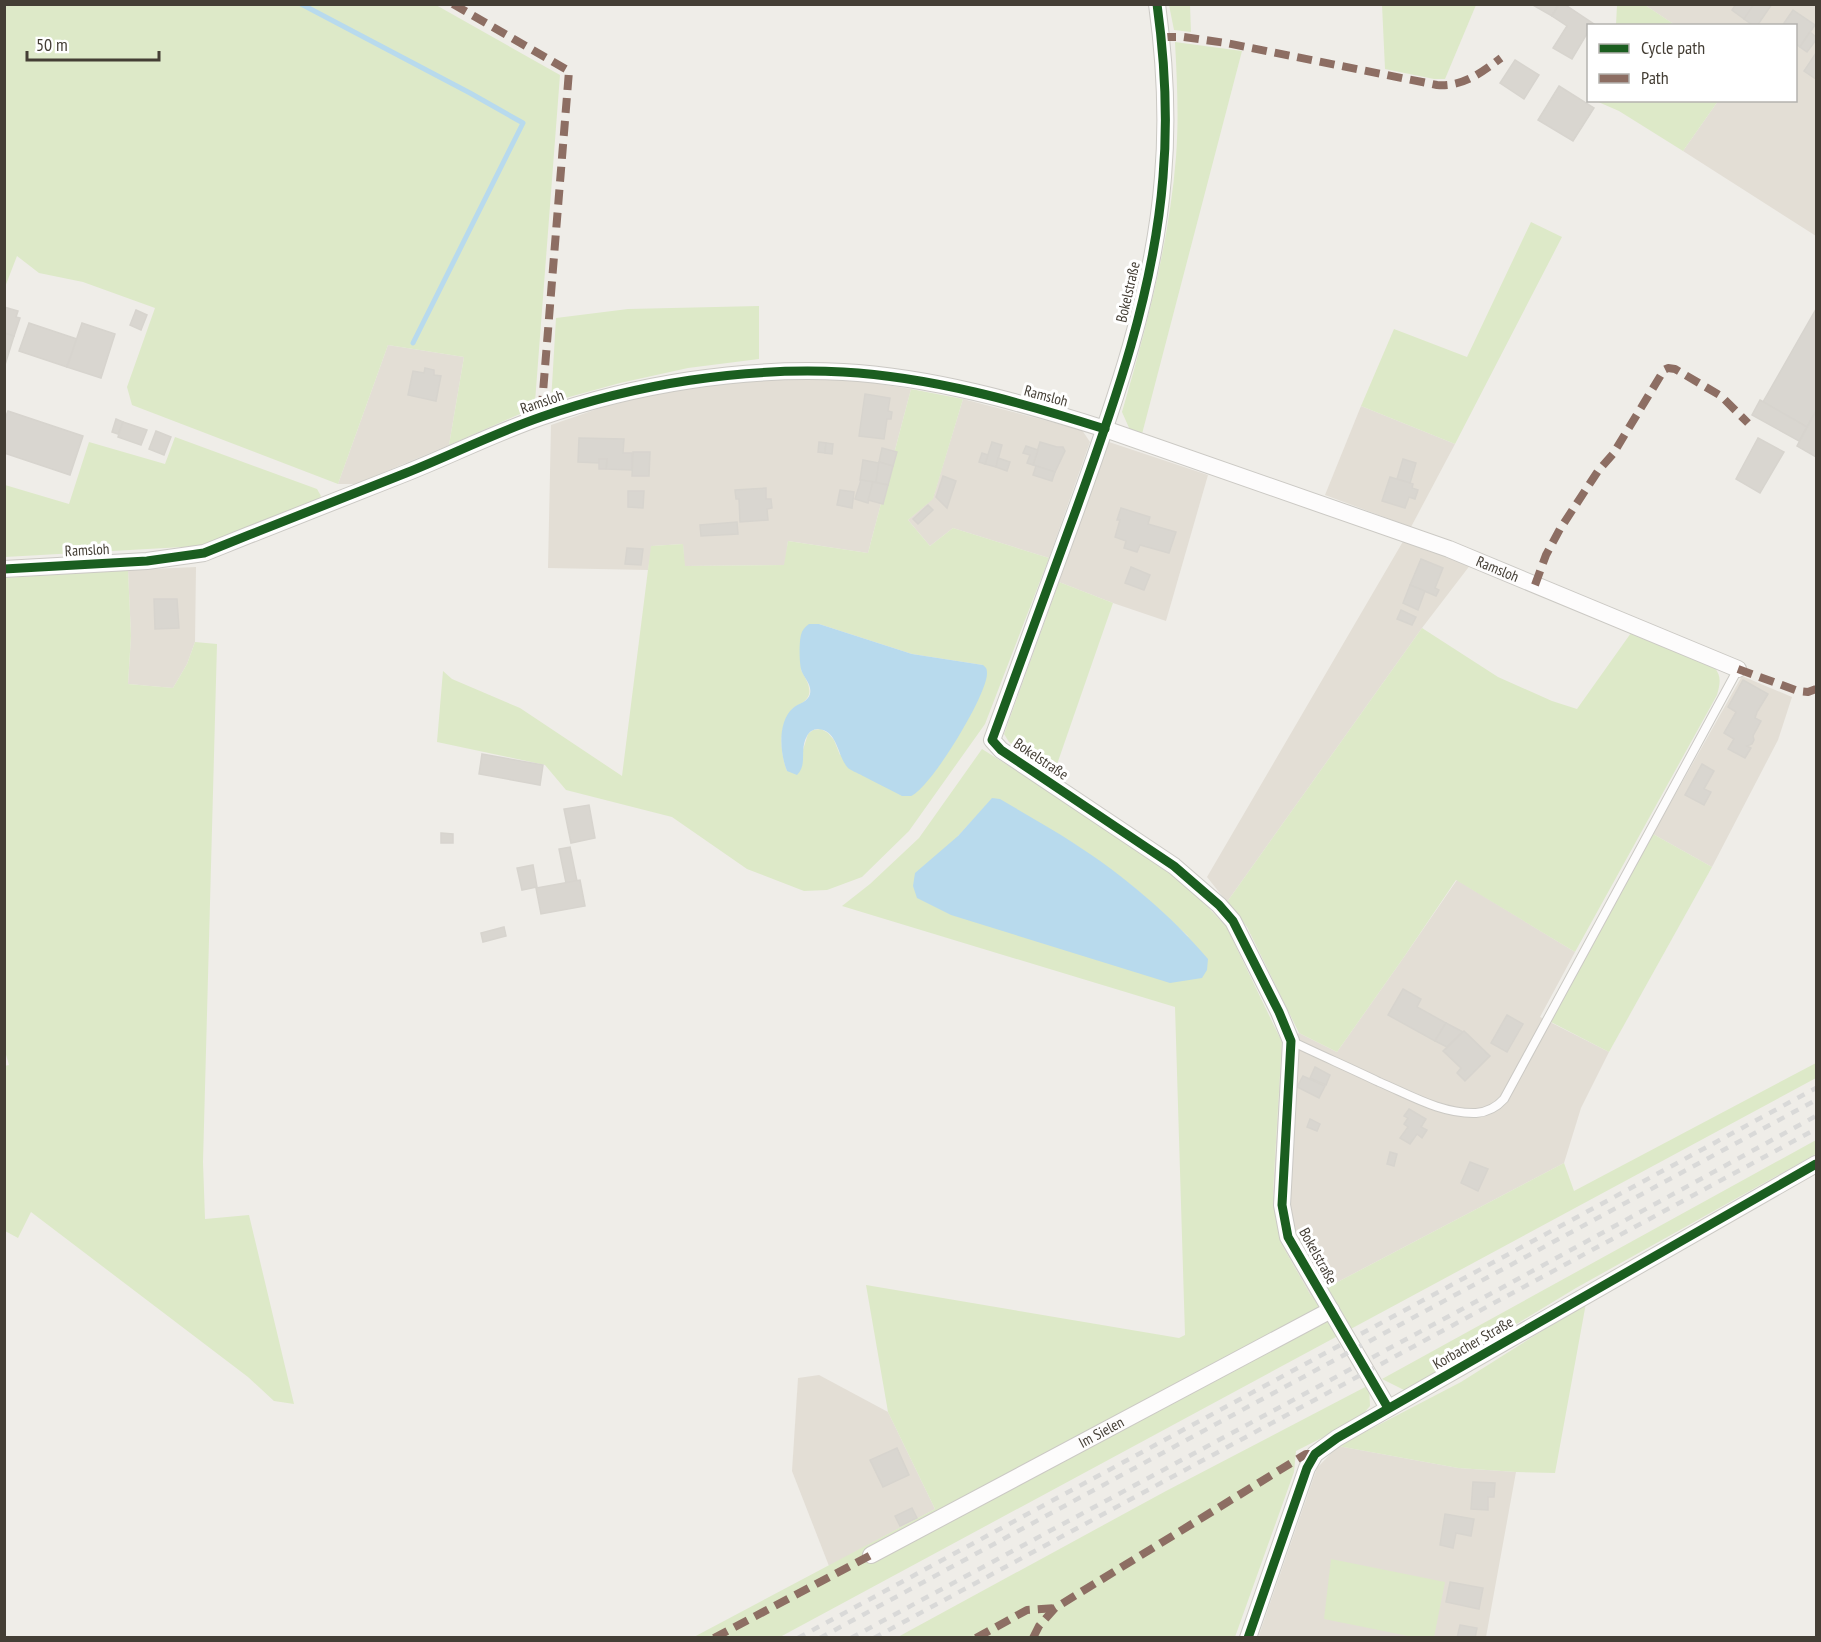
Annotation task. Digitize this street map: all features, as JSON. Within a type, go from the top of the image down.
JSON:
[{"type":"street","name":"Bokelstraße","points":[[1157,4],[1164,75],[1163,178],[1159,212],[1139,315],[1105,429],[992,740],[1001,750],[1174,866],[1219,905],[1233,921],[1279,1012],[1290,1041],[1282,1191],[1282,1205],[1288,1237],[1388,1408]]},
{"type":"street","name":"Ramsloh","points":[[4,569],[147,561],[204,553],[541,417],[621,394],[690,381],[761,373],[842,372],[888,376],[948,386],[1049,411],[1105,429],[1449,549],[1738,669]]},
{"type":"street","name":"Korbacher Straße","points":[[1248,1638],[1307,1468],[1315,1454],[1336,1438],[1816,1164]]},
{"type":"street","name":"Im Sielen","points":[[871,1555],[1331,1310]]},
{"type":"lane","points":[[1290,1041],[1427,1103],[1451,1110],[1476,1113],[1497,1107],[1738,669]]},
{"type":"shaded area","points":[[1645,5],[1816,5],[1816,236],[1683,151],[1717,102],[1797,102],[1797,24],[1674,24]]},
{"type":"shaded area","points":[[388,345],[464,357],[449,445],[356,484],[338,484]]},
{"type":"shaded area","points":[[842,378],[911,389],[868,553],[788,541],[785,565],[684,566],[683,544],[652,546],[648,570],[548,568],[551,425],[620,401],[690,387],[763,380]]},
{"type":"shaded area","points":[[963,399],[1082,430],[1090,442],[1049,558],[953,528],[930,546],[908,520],[933,498]]},
{"type":"shaded area","points":[[1361,406],[1455,444],[1411,527],[1325,495]]},
{"type":"shaded area","points":[[1109,442],[1208,475],[1166,621],[1059,582]]},
{"type":"shaded area","points":[[1405,538],[1471,564],[1422,628],[1227,902],[1207,877]]},
{"type":"shaded area","points":[[196,567],[195,642],[187,664],[173,688],[128,684],[131,636],[128,570]]},
{"type":"shaded area","points":[[1742,676],[1792,697],[1778,740],[1712,867],[1653,834]]},
{"type":"shaded area","points":[[1457,880],[1575,952],[1540,1017],[1609,1052],[1581,1108],[1564,1163],[1311,1296],[1281,1243],[1273,1192],[1282,1042],[1299,1033],[1337,1052]]},
{"type":"shaded area","points":[[819,1375],[888,1412],[935,1509],[829,1566],[792,1471],[798,1378]]},
{"type":"shaded area","points":[[1338,1446],[1458,1468],[1516,1472],[1486,1637],[1261,1638],[1259,1635],[1317,1468]]},
{"type":"green space","points":[[5,4],[436,5],[560,75],[535,402],[529,410],[449,445],[464,357],[388,345],[338,484],[132,405],[127,387],[155,308],[83,282],[39,273],[17,256],[5,287]]},
{"type":"green space","points":[[1169,5],[1190,5],[1191,32],[1174,30]]},
{"type":"green space","points":[[1382,5],[1476,5],[1445,79],[1434,79],[1385,69]]},
{"type":"green space","points":[[1617,5],[1645,5],[1674,24],[1616,24]]},
{"type":"green space","points":[[1175,42],[1242,51],[1142,434],[1130,430],[1122,412],[1155,286],[1173,190],[1177,128]]},
{"type":"green space","points":[[1598,102],[1717,102],[1683,151],[1619,111]]},
{"type":"green space","points":[[1531,222],[1562,237],[1455,444],[1361,406],[1394,329],[1467,357]]},
{"type":"green space","points":[[759,306],[759,359],[688,368],[620,383],[551,402],[556,318],[628,309]]},
{"type":"green space","points":[[911,389],[963,399],[933,499],[908,520],[930,546],[953,528],[1049,558],[985,724],[909,831],[862,877],[827,890],[804,891],[747,869],[672,817],[566,790],[545,765],[437,742],[443,671],[452,679],[520,708],[622,776],[651,546],[683,544],[685,566],[784,565],[788,541],[868,553]],"holes":[[[819,624],[912,654],[983,665],[840,755],[834,740],[828,733],[821,729],[813,730],[808,734],[802,753],[787,771],[783,756],[782,732],[792,710],[809,696],[809,687],[801,670]]]},
{"type":"green space","points":[[175,437],[317,489],[321,496],[317,501],[201,546],[5,557],[5,485],[69,504],[89,442],[165,464]]},
{"type":"green space","points":[[128,570],[131,636],[128,684],[173,688],[187,664],[195,642],[217,644],[203,1162],[205,1219],[249,1215],[294,1404],[274,1401],[248,1377],[31,1212],[18,1238],[5,1231],[4,1066],[9,1065],[4,1048],[5,578]]},
{"type":"green space","points":[[1059,582],[1113,603],[1054,773],[1009,742],[1004,734]]},
{"type":"green space","points":[[1422,628],[1498,677],[1552,701],[1577,709],[1631,633],[1714,667],[1720,680],[1719,687],[1717,695],[1575,952],[1456,880],[1337,1052],[1299,1033],[1247,927],[1227,902]]},
{"type":"green space","points":[[982,749],[1130,842],[1194,893],[1226,926],[1282,1042],[1273,1192],[1281,1243],[1311,1296],[1564,1163],[1574,1191],[1816,1063],[1816,1078],[780,1637],[692,1638],[935,1509],[888,1412],[866,1285],[1179,1338],[1185,1335],[1175,1007],[842,906],[870,884],[919,838]],"holes":[[[992,799],[1076,845],[1136,889],[1189,937],[958,836]]]},
{"type":"green space","points":[[1653,834],[1712,867],[1609,1052],[1551,1022]]},
{"type":"green space","points":[[1816,1140],[1816,1154],[1576,1288],[1406,1391],[1382,1379]]},
{"type":"green space","points":[[1586,1303],[1555,1473],[1458,1468],[1338,1446],[1461,1382]]},
{"type":"green space","points":[[1369,1385],[1370,1406],[1359,1419],[1296,1451],[1294,1472],[1235,1637],[896,1638],[1166,1491]]},
{"type":"green space","points":[[1331,1559],[1445,1582],[1434,1637],[1413,1637],[1324,1619]]},
{"type":"water","points":[[809,624],[819,624],[912,654],[983,665],[986,668],[985,684],[956,740],[931,777],[920,790],[911,796],[902,796],[848,768],[830,734],[825,730],[814,730],[807,736],[802,766],[797,775],[787,771],[781,738],[784,721],[793,708],[805,701],[810,694],[809,685],[801,669],[800,654],[801,633]]},
{"type":"water","points":[[992,798],[1000,799],[1066,838],[1146,897],[1208,959],[1207,970],[1202,978],[1170,983],[951,915],[917,898],[913,886],[915,873],[958,836]]},
{"type":"building","points":[[1531,4],[1559,4],[1552,16]]},
{"type":"building","points":[[1559,4],[1564,4],[1594,24],[1587,24],[1587,34],[1572,59],[1553,48],[1567,26],[1552,16]]},
{"type":"building","points":[[1736,4],[1754,4],[1744,19],[1732,10]]},
{"type":"building","points":[[1754,4],[1772,4],[1758,24],[1751,24],[1744,19]]},
{"type":"building","points":[[1793,10],[1815,25],[1800,47],[1797,45],[1797,24],[1783,24]]},
{"type":"building","points":[[1810,32],[1816,40],[1807,52],[1800,47]]},
{"type":"building","points":[[1816,53],[1816,79],[1804,71]]},
{"type":"building","points":[[1515,60],[1539,75],[1524,99],[1500,83]]},
{"type":"building","points":[[1559,86],[1594,108],[1573,141],[1538,120]]},
{"type":"building","points":[[4,307],[18,311],[16,317],[20,318],[14,336],[4,333]]},
{"type":"building","points":[[1816,309],[1816,411],[1807,427],[1763,402]]},
{"type":"building","points":[[136,310],[147,315],[141,330],[130,325]]},
{"type":"building","points":[[29,323],[77,339],[67,367],[19,351]]},
{"type":"building","points":[[82,323],[115,334],[101,378],[67,367]]},
{"type":"building","points":[[4,333],[14,336],[4,368]]},
{"type":"building","points":[[425,368],[434,370],[434,375],[441,376],[436,401],[408,395],[413,371],[424,373]]},
{"type":"building","points":[[865,394],[890,398],[888,411],[892,412],[891,419],[887,419],[884,439],[859,436]]},
{"type":"building","points":[[1760,400],[1807,427],[1799,441],[1752,415]]},
{"type":"building","points":[[8,411],[83,436],[70,475],[4,453],[4,421]]},
{"type":"building","points":[[1816,411],[1816,457],[1797,446]]},
{"type":"building","points":[[116,419],[123,422],[118,434],[112,432]]},
{"type":"building","points":[[123,422],[147,430],[141,445],[118,437]]},
{"type":"building","points":[[156,431],[171,437],[164,455],[149,449]]},
{"type":"building","points":[[579,438],[624,439],[623,453],[632,453],[632,470],[606,469],[607,459],[599,459],[599,463],[578,462]]},
{"type":"building","points":[[1758,438],[1784,452],[1760,493],[1736,479]]},
{"type":"building","points":[[819,442],[826,443],[825,453],[818,452]]},
{"type":"building","points":[[992,442],[1002,445],[996,467],[985,464]]},
{"type":"building","points":[[1040,442],[1063,447],[1065,451],[1055,472],[1033,465]]},
{"type":"building","points":[[826,443],[833,444],[832,454],[825,453]]},
{"type":"building","points":[[1026,446],[1038,450],[1033,465],[1027,463],[1030,455],[1023,453]]},
{"type":"building","points":[[882,448],[897,452],[893,466],[879,462]]},
{"type":"building","points":[[633,452],[650,452],[649,476],[632,476]]},
{"type":"building","points":[[982,453],[988,455],[985,464],[979,462]]},
{"type":"building","points":[[998,458],[1010,462],[1007,471],[996,467]]},
{"type":"building","points":[[599,459],[607,459],[606,469],[599,469]]},
{"type":"building","points":[[1403,459],[1416,463],[1410,483],[1397,479]]},
{"type":"building","points":[[863,460],[879,463],[876,482],[860,480]]},
{"type":"building","points":[[879,462],[893,466],[888,485],[876,482]]},
{"type":"building","points":[[1036,466],[1055,472],[1052,481],[1033,475]]},
{"type":"building","points":[[943,476],[956,481],[947,508],[936,497]]},
{"type":"building","points":[[1390,477],[1413,484],[1412,488],[1418,490],[1415,499],[1409,497],[1405,508],[1382,501]]},
{"type":"building","points":[[861,480],[873,482],[868,503],[855,499]]},
{"type":"building","points":[[873,482],[888,485],[883,504],[868,500]]},
{"type":"building","points":[[766,488],[766,499],[771,499],[772,508],[767,509],[768,520],[740,522],[739,499],[736,499],[735,490]]},
{"type":"building","points":[[840,490],[854,492],[852,508],[837,505]]},
{"type":"building","points":[[628,491],[644,491],[643,508],[628,507]]},
{"type":"building","points":[[928,505],[933,510],[918,524],[913,519]]},
{"type":"building","points":[[1121,508],[1150,517],[1148,524],[1176,532],[1169,553],[1140,545],[1137,552],[1124,548],[1126,541],[1115,537]]},
{"type":"building","points":[[737,522],[738,534],[701,536],[700,525]]},
{"type":"building","points":[[627,548],[643,549],[641,565],[625,564]]},
{"type":"building","points":[[1421,559],[1443,568],[1435,588],[1439,590],[1436,596],[1410,585]]},
{"type":"building","points":[[1131,567],[1150,575],[1144,590],[1125,583]]},
{"type":"building","points":[[1410,585],[1425,591],[1418,610],[1403,603]]},
{"type":"building","points":[[154,599],[177,599],[179,628],[155,629]]},
{"type":"building","points":[[1401,610],[1416,617],[1412,625],[1397,619]]},
{"type":"building","points":[[1743,680],[1768,694],[1757,712],[1755,718],[1761,721],[1753,736],[1752,744],[1747,746],[1751,748],[1745,758],[1728,749],[1734,739],[1724,733],[1736,712],[1728,707]]},
{"type":"building","points":[[482,754],[543,765],[540,785],[479,774]]},
{"type":"building","points":[[1702,764],[1714,771],[1704,789],[1711,792],[1704,805],[1685,795]]},
{"type":"building","points":[[589,805],[595,838],[571,843],[564,809]]},
{"type":"building","points":[[441,833],[453,834],[453,843],[441,843]]},
{"type":"building","points":[[570,847],[577,881],[566,883],[559,849]]},
{"type":"building","points":[[533,865],[537,887],[522,890],[517,868]]},
{"type":"building","points":[[580,880],[585,906],[541,914],[536,888]]},
{"type":"building","points":[[504,927],[506,936],[483,942],[481,933]]},
{"type":"building","points":[[1403,989],[1421,999],[1417,1007],[1446,1023],[1435,1041],[1388,1015]]},
{"type":"building","points":[[1507,1015],[1523,1024],[1507,1052],[1491,1043]]},
{"type":"building","points":[[1446,1023],[1463,1032],[1447,1047],[1435,1041]]},
{"type":"building","points":[[1464,1031],[1490,1056],[1465,1081],[1457,1073],[1461,1068],[1443,1051]]},
{"type":"building","points":[[1315,1067],[1330,1075],[1326,1085],[1310,1078]]},
{"type":"building","points":[[1303,1076],[1325,1086],[1319,1098],[1297,1087]]},
{"type":"building","points":[[1409,1109],[1426,1119],[1421,1127],[1427,1130],[1422,1138],[1417,1134],[1410,1144],[1400,1138],[1408,1127],[1404,1124],[1408,1118],[1404,1116]]},
{"type":"building","points":[[1310,1119],[1320,1124],[1317,1131],[1307,1127]]},
{"type":"building","points":[[1390,1152],[1397,1154],[1394,1166],[1387,1164]]},
{"type":"building","points":[[1470,1162],[1488,1169],[1478,1191],[1461,1183]]},
{"type":"building","points":[[897,1448],[909,1475],[883,1487],[870,1460]]},
{"type":"building","points":[[1473,1482],[1495,1483],[1494,1497],[1488,1497],[1488,1510],[1471,1509]]},
{"type":"building","points":[[912,1508],[917,1518],[900,1526],[895,1516]]},
{"type":"building","points":[[1445,1514],[1474,1519],[1471,1536],[1456,1533],[1453,1548],[1440,1545]]},
{"type":"building","points":[[1450,1582],[1483,1588],[1479,1609],[1446,1602]]},
{"type":"building","points":[[1460,1625],[1477,1628],[1475,1638],[1457,1638]]},
{"type":"waterway","points":[[301,4],[523,123],[413,343]]},
{"type":"railway","points":[[798,1638],[1816,1088]]},
{"type":"railway","points":[[820,1638],[1816,1100]]},
{"type":"railway","points":[[851,1638],[1816,1116]]},
{"type":"railway","points":[[874,1638],[1816,1129]]},
{"type":"marked path","points":[[453,4],[569,71],[541,417]]},
{"type":"marked path","points":[[1161,37],[1184,37],[1226,43],[1437,85],[1463,81],[1479,74],[1501,58]]},
{"type":"marked path","points":[[1535,585],[1546,555],[1560,529],[1598,471],[1613,454],[1664,370],[1675,369],[1721,396],[1748,423]]},
{"type":"marked path","points":[[1738,669],[1798,691],[1808,692],[1816,689]]},
{"type":"marked path","points":[[1033,1638],[1039,1626],[1055,1608],[1306,1454],[1315,1454]]},
{"type":"marked path","points":[[714,1638],[871,1555]]},
{"type":"marked path","points":[[976,1638],[1027,1610],[1055,1608]]},
{"type":"cycle path","points":[[1157,4],[1165,90],[1165,155],[1158,220],[1142,304],[1105,429],[992,740],[1001,750],[1174,866],[1219,905],[1233,921],[1279,1012],[1291,1041],[1282,1205],[1288,1237],[1388,1408]]},
{"type":"cycle path","points":[[4,569],[147,561],[204,553],[541,417],[614,395],[728,375],[805,371],[843,372],[910,379],[1008,400],[1105,429]]},
{"type":"cycle path","points":[[1248,1638],[1307,1468],[1315,1454],[1337,1438],[1816,1164]]}]
